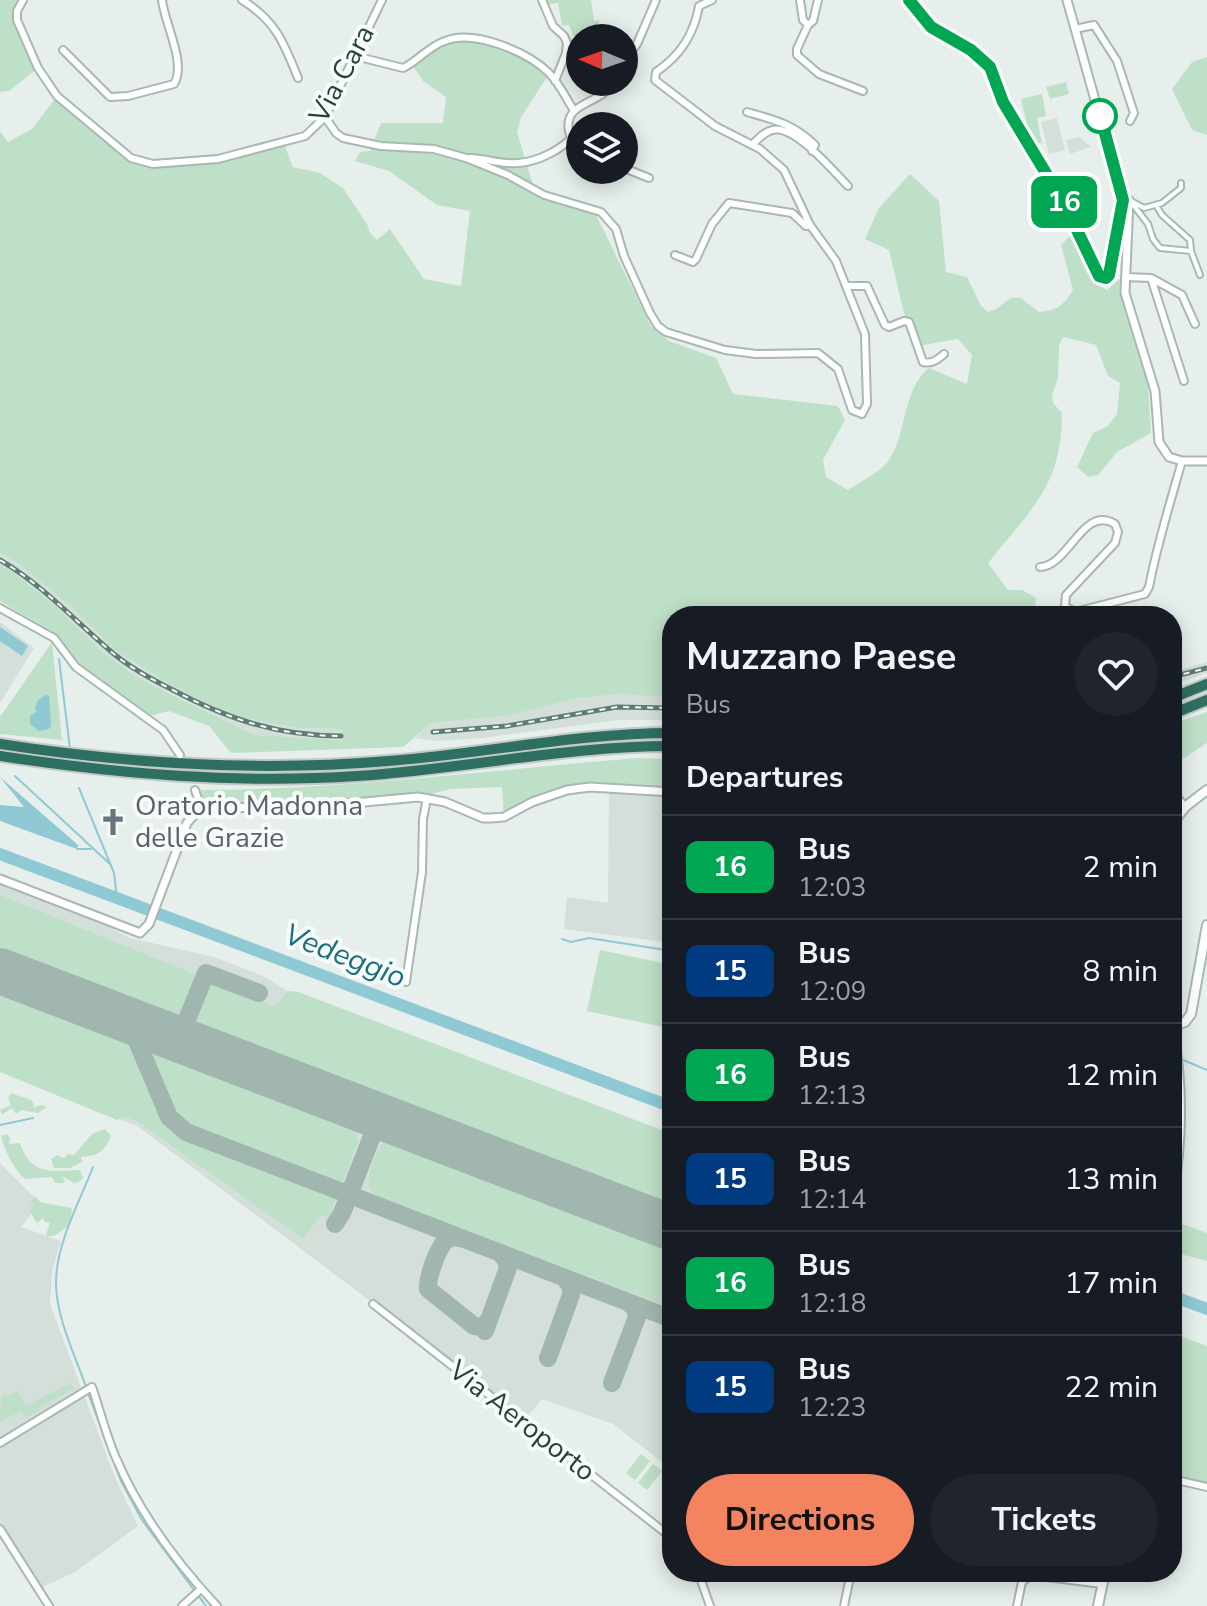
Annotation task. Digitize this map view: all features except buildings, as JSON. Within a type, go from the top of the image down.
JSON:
[{"type":"highway","points":[[1182,694],[1207,684]]},
{"type":"highway","points":[[1182,710],[1207,702]]},
{"type":"highway","points":[[0,744],[161,763],[272,767],[391,761],[579,737],[662,733]]},
{"type":"highway","points":[[0,756],[105,771],[272,779],[404,773],[574,751],[662,747]]},
{"type":"main road","points":[[1182,811],[1207,790]]},
{"type":"main road","points":[[1182,1023],[1191,1014],[1207,925]]},
{"type":"main road","points":[[1098,1606],[1102,1584]]},
{"type":"street","name":"Via Cara","points":[[23,0],[16,15],[18,26],[38,68],[57,96],[131,158],[153,164],[218,159],[297,140],[314,129],[325,117],[382,0]]},
{"type":"street","points":[[63,50],[110,97],[128,96],[174,84],[178,77],[177,65],[162,2],[154,0]]},
{"type":"street","points":[[242,0],[268,19],[281,38],[298,78]]},
{"type":"street","points":[[542,0],[552,25],[567,43],[555,81]]},
{"type":"street","points":[[638,42],[656,0]]},
{"type":"street","points":[[325,117],[343,138],[381,146],[434,149],[508,175],[544,195],[596,209],[616,229],[624,256],[650,313],[661,329],[725,350],[769,355],[818,353],[838,369],[850,406],[858,414],[864,412],[867,404],[865,334],[833,255],[810,225],[784,170],[774,159],[715,126],[661,87],[654,77],[686,42],[696,25],[699,6],[712,0]]},
{"type":"street","points":[[800,0],[803,20],[808,25]]},
{"type":"street","points":[[818,0],[813,21],[797,49],[799,57],[819,74],[863,91]]},
{"type":"street","points":[[909,0],[931,27],[971,50],[990,67],[1003,102],[1064,203],[1102,278],[1109,275],[1126,200]]},
{"type":"street","points":[[1067,0],[1126,200],[1148,224],[1160,248],[1191,251]]},
{"type":"street","points":[[1075,29],[1094,25],[1117,61],[1134,113],[1130,121]]},
{"type":"street","points":[[358,54],[403,68],[445,40],[480,40],[528,57],[555,81],[573,109]]},
{"type":"street","points":[[572,112],[600,96]]},
{"type":"street","points":[[747,112],[800,131],[815,145],[812,151]]},
{"type":"street","points":[[752,145],[769,131],[779,129],[788,132],[848,186]]},
{"type":"street","points":[[466,158],[510,164],[552,153],[566,143]]},
{"type":"street","points":[[638,174],[649,178]]},
{"type":"street","points":[[1126,200],[1144,208],[1156,205],[1171,197],[1181,188],[1181,183]]},
{"type":"street","points":[[1126,200],[1125,277],[1128,307],[1155,391],[1159,442],[1169,457],[1182,461],[1207,461]]},
{"type":"street","points":[[675,255],[693,262],[712,224],[729,203],[792,213],[806,226],[810,225]]},
{"type":"street","points":[[1156,205],[1190,240],[1200,275]]},
{"type":"street","points":[[1125,277],[1151,278],[1182,295],[1195,324]]},
{"type":"street","points":[[1151,278],[1184,381]]},
{"type":"street","points":[[847,286],[867,286],[885,325],[889,327],[909,322],[923,362],[928,363],[944,354]]},
{"type":"street","points":[[1098,606],[1145,594],[1182,461]]},
{"type":"street","points":[[1040,567],[1051,565],[1091,524],[1100,519],[1115,524],[1118,532],[1115,543],[1066,595],[1065,606]]},
{"type":"street","points":[[0,608],[54,638],[76,667],[163,730],[180,755]]},
{"type":"street","points":[[0,879],[140,933],[145,931],[187,823],[202,810],[423,797],[491,818],[504,817],[532,802],[567,790],[590,787],[662,791]]},
{"type":"street","points":[[195,790],[202,810]]},
{"type":"street","points":[[406,982],[422,872],[423,797]]},
{"type":"street","points":[[1182,804],[1185,807]]},
{"type":"street","name":"Via Aeroporto","points":[[373,1304],[662,1530]]},
{"type":"street","points":[[0,1443],[92,1387],[115,1456],[133,1494],[198,1593],[217,1606]]},
{"type":"street","points":[[1182,1481],[1207,1487]]},
{"type":"street","points":[[0,1529],[49,1606]]},
{"type":"street","points":[[702,1582],[710,1606]]},
{"type":"street","points":[[844,1606],[849,1582]]},
{"type":"street","points":[[1017,1606],[1022,1582]]},
{"type":"street","points":[[1086,1582],[1102,1584]]},
{"type":"street","points":[[182,1606],[198,1593]]},
{"type":"shaded area","points":[[1057,118],[1065,150],[1049,154],[1041,122]]},
{"type":"shaded area","points":[[1080,137],[1091,147],[1070,154],[1066,140]]},
{"type":"shaded area","points":[[0,553],[68,604],[115,650],[174,687],[233,716],[299,728],[343,729],[343,740],[255,735],[137,677],[101,651],[59,609],[0,565]]},
{"type":"shaded area","points":[[0,622],[34,648],[0,703]]},
{"type":"shaded area","points":[[1207,662],[1207,673],[1182,682],[1182,669]]},
{"type":"shaded area","points":[[620,694],[662,697],[662,720],[617,720],[483,738],[437,741],[415,738],[431,723],[508,716],[573,699]]},
{"type":"shaded area","points":[[609,786],[662,791],[662,942],[564,929],[567,897],[608,903]]},
{"type":"shaded area","points":[[0,884],[130,938],[214,957],[261,975],[288,991],[298,992],[662,1130],[662,1462],[613,1424],[542,1399],[526,1418],[137,1126],[0,1071]]},
{"type":"shaded area","points":[[0,1163],[40,1203],[21,1227],[61,1241],[52,1271],[50,1304],[115,1478],[138,1526],[75,1572],[38,1589],[0,1529]]},
{"type":"green space","points":[[0,0],[23,0],[17,11],[38,68],[9,91],[0,92]]},
{"type":"green space","points":[[545,0],[591,0],[594,21],[599,20],[599,24],[562,26],[558,3],[545,5]]},
{"type":"green space","points":[[446,40],[478,42],[501,47],[549,74],[521,117],[517,132],[536,195],[593,209],[651,326],[669,341],[716,358],[733,394],[838,406],[845,420],[823,460],[826,477],[848,490],[882,468],[892,455],[913,389],[929,368],[967,384],[972,355],[958,339],[912,347],[889,250],[865,239],[879,208],[910,174],[939,201],[946,272],[967,277],[981,306],[988,312],[1011,298],[1021,298],[1039,312],[1063,303],[1073,290],[1061,245],[1074,232],[1098,285],[1107,290],[1120,279],[1147,370],[1151,433],[1117,452],[1098,475],[1088,477],[1077,467],[1093,433],[1108,426],[1117,414],[1120,383],[1108,376],[1096,345],[1063,337],[1059,345],[1058,378],[1052,395],[1053,403],[1062,413],[1056,460],[1041,495],[988,563],[1008,590],[1022,590],[1036,598],[1035,606],[662,606],[662,697],[619,694],[573,699],[508,716],[431,723],[403,747],[231,753],[209,726],[169,711],[149,716],[81,665],[53,632],[0,601],[0,565],[59,609],[101,651],[137,677],[168,693],[255,735],[343,740],[342,729],[299,728],[232,716],[174,687],[115,650],[68,604],[0,553],[0,131],[8,142],[32,129],[57,96],[119,149],[143,162],[218,159],[283,142],[293,167],[320,173],[343,188],[377,240],[390,229],[424,279],[461,286],[470,211],[437,205],[389,171],[355,161],[360,152],[370,151],[381,123],[443,123],[446,97],[423,81],[411,63]]},
{"type":"green space","points":[[1207,57],[1207,135],[1192,130],[1172,89],[1192,62]]},
{"type":"green space","points":[[1066,82],[1069,94],[1050,99],[1046,87]]},
{"type":"green space","points":[[1042,94],[1046,116],[1037,118],[1042,143],[1032,145],[1021,99]]},
{"type":"green space","points":[[52,642],[62,740],[0,734],[0,717]]},
{"type":"green space","points":[[1207,712],[1207,743],[1182,759],[1182,721]]},
{"type":"green space","points":[[637,758],[662,759],[662,791],[590,787],[532,802],[504,817],[502,787],[451,789],[418,797],[202,810],[195,790],[361,783]]},
{"type":"green space","points":[[0,895],[199,976],[184,1013],[171,1021],[0,956]]},
{"type":"green space","points":[[600,950],[662,963],[662,1027],[587,1011]]},
{"type":"green space","points":[[206,981],[274,1006],[288,991],[298,992],[662,1130],[662,1208],[195,1030],[192,1015]]},
{"type":"green space","points":[[0,989],[347,1121],[356,1130],[358,1142],[328,1219],[321,1215],[303,1239],[138,1122],[126,1116],[117,1120],[0,1072]]},
{"type":"green space","points":[[11,1093],[31,1100],[33,1108],[41,1105],[47,1107],[38,1113],[21,1110],[16,1114],[12,1108],[2,1115],[0,1110],[11,1105],[8,1098]]},
{"type":"green space","points":[[105,1129],[111,1136],[100,1152],[81,1157],[82,1162],[70,1168],[54,1168],[51,1159],[57,1155],[64,1158],[68,1154],[74,1155],[92,1134]]},
{"type":"green space","points":[[7,1134],[9,1144],[20,1143],[36,1166],[51,1171],[80,1170],[83,1178],[74,1183],[62,1176],[63,1183],[55,1183],[52,1177],[25,1179],[13,1165],[5,1148],[1,1136]]},
{"type":"green space","points":[[385,1140],[397,1140],[662,1241],[662,1304],[376,1196],[369,1188],[375,1157]]},
{"type":"green space","points":[[35,1196],[40,1202],[72,1208],[70,1225],[54,1236],[48,1236],[50,1223],[43,1218],[37,1223],[30,1212],[33,1205],[30,1202]]},
{"type":"green space","points":[[1182,1224],[1207,1233],[1207,1261],[1182,1254]]},
{"type":"green space","points":[[1182,1337],[1207,1346],[1207,1484],[1182,1478]]},
{"type":"green space","points":[[71,1383],[74,1389],[26,1418],[21,1411],[0,1422],[1,1397],[6,1394],[8,1396],[18,1391],[26,1406]]},
{"type":"green space","points":[[641,1454],[650,1461],[635,1480],[626,1473]]},
{"type":"green space","points":[[653,1464],[662,1471],[647,1490],[638,1483]]},
{"type":"water","points":[[0,627],[28,646],[22,656],[0,641]]},
{"type":"water","points":[[49,695],[51,725],[49,729],[39,731],[30,724],[30,716],[36,712],[38,700]]},
{"type":"water","points":[[0,777],[78,845],[77,849],[0,821],[0,805],[24,807]]},
{"type":"waterway","points":[[59,659],[70,749]]},
{"type":"waterway","points":[[15,776],[111,865]]},
{"type":"waterway","points":[[79,788],[114,873],[117,898]]},
{"type":"waterway","points":[[77,849],[91,849]]},
{"type":"waterway","name":"Vedeggio","points":[[0,854],[662,1103]]},
{"type":"waterway","points":[[562,939],[571,942],[589,938],[662,949]]},
{"type":"waterway","points":[[1182,1059],[1207,1070]]},
{"type":"waterway","points":[[0,1125],[33,1118]]},
{"type":"waterway","points":[[86,1387],[63,1324],[56,1285],[59,1255],[93,1167]]},
{"type":"waterway","name":"Vedeggio","points":[[1182,1300],[1207,1309]]},
{"type":"waterway","points":[[88,1393],[121,1481],[142,1520],[194,1590]]},
{"type":"waterway","points":[[198,1595],[206,1606]]},
{"type":"taxiway","points":[[179,1039],[206,973],[259,993]]},
{"type":"taxiway","points":[[128,1020],[169,1117],[186,1132],[662,1315]]},
{"type":"taxiway","points":[[354,1107],[369,1118],[372,1136],[385,1124],[402,1126]]},
{"type":"taxiway","points":[[335,1224],[372,1136]]},
{"type":"taxiway","points":[[459,1238],[450,1238],[440,1248],[431,1270],[428,1289],[474,1326],[482,1327],[488,1321]]},
{"type":"taxiway","points":[[485,1331],[508,1268],[501,1254]]},
{"type":"taxiway","points":[[548,1358],[571,1295],[571,1287],[564,1277]]},
{"type":"taxiway","points":[[612,1383],[637,1317],[629,1303]]},
{"type":"runway","points":[[0,971],[662,1224]]},
{"type":"railway","points":[[0,560],[45,592],[121,659],[164,685],[212,709],[253,724],[296,733],[341,736]]},
{"type":"railway","points":[[1182,674],[1207,668]]},
{"type":"railway","points":[[433,732],[507,726],[617,707],[662,708]]},
{"type":"bus line","name":"16","points":[[909,0],[931,27],[971,50],[990,67],[1006,107],[1064,203],[1099,276],[1107,278],[1123,200],[1099,111]]},
{"type":"place","name":"Oratorio Madonna delle Grazie","points":[[113,822]]}]
